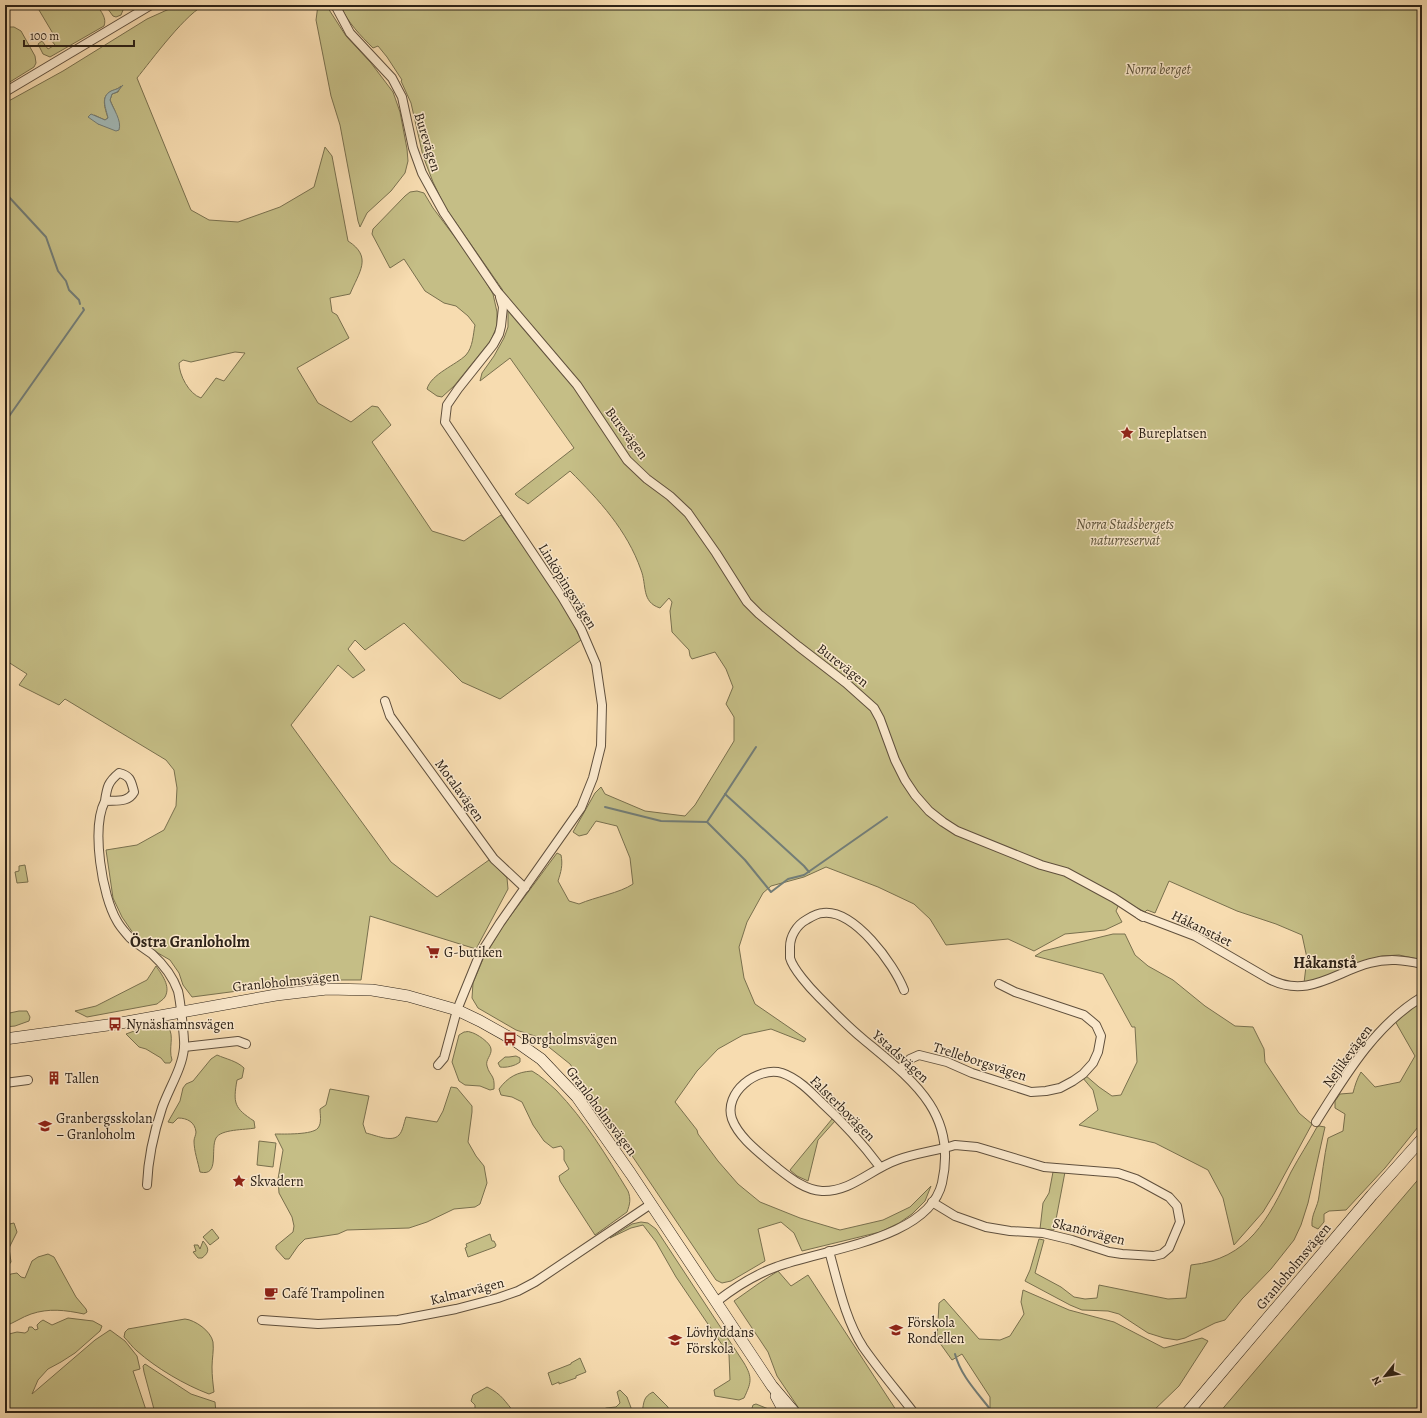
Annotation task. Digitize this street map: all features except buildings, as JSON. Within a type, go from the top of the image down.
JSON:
[{"type":"street","points":[[5,92],[151,5]]},
{"type":"street","name":"Burevägen","points":[[335,5],[350,32],[392,78],[402,97],[413,148],[425,179],[444,213],[497,291],[576,385],[627,460],[647,479],[670,496],[688,513],[716,553],[747,602],[759,614],[846,683],[874,708],[880,719],[895,760],[914,795],[929,811],[948,825],[977,839]]},
{"type":"street","name":"Linköpingsvägen","points":[[457,1010],[479,956],[500,923],[581,808],[592,778],[601,746],[602,705],[596,664],[581,629],[562,597],[445,422],[447,405],[493,345],[499,334],[503,307],[497,291]]},
{"type":"street","name":"Motalavägen","points":[[385,701],[390,716],[494,859],[525,888]]},
{"type":"street","points":[[105,801],[101,809],[99,842],[104,886],[109,904],[117,922],[131,938],[152,954],[163,965],[171,976],[178,992],[184,1047],[178,1071],[162,1109],[148,1170],[147,1185]]},
{"type":"street","name":"Håkanstået","points":[[977,839],[1041,865],[1066,872],[1114,898],[1143,917],[1195,936],[1278,983],[1287,986],[1317,984],[1369,963],[1384,960],[1399,960],[1422,964]]},
{"type":"street","name":"Ystadsvägen","points":[[716,1302],[728,1292],[774,1267],[875,1239],[891,1233],[913,1220],[930,1206],[941,1189],[946,1167],[946,1148],[941,1129],[933,1110],[909,1077],[844,1022],[804,981],[790,958],[790,941],[795,930],[803,922],[822,913],[832,913],[853,922],[877,948],[899,977],[904,990]]},
{"type":"street","name":"Trelleborgsvägen","points":[[900,1069],[910,1059],[919,1055],[947,1062],[972,1073],[1031,1092],[1060,1088],[1083,1074],[1093,1063],[1098,1052],[1101,1036],[1096,1025],[1084,1015],[1015,992],[999,984]]},
{"type":"street","name":"Granloholmsvägen","points":[[5,1039],[114,1024],[276,995],[327,989],[372,990],[408,996],[457,1010],[514,1040],[541,1059],[577,1097],[651,1204],[772,1386],[795,1413]]},
{"type":"street","name":"Nejlikevägen","points":[[1316,1122],[1348,1072],[1377,1035],[1402,1010],[1422,997]]},
{"type":"street","points":[[438,1064],[444,1058],[457,1010]]},
{"type":"street","points":[[184,1047],[238,1041],[246,1044]]},
{"type":"street","name":"Falsterbovägen","points":[[880,1167],[863,1144],[841,1121],[790,1076],[780,1073],[761,1073],[754,1076],[742,1085],[735,1095],[730,1109],[733,1121],[741,1134],[782,1171],[805,1187],[822,1191],[841,1189],[880,1167],[898,1160],[946,1148]]},
{"type":"street","points":[[5,1083],[28,1080]]},
{"type":"street","name":"Granloholmsvägen","points":[[1187,1413],[1372,1195],[1422,1139]]},
{"type":"street","name":"Skanörvägen","points":[[932,1202],[954,1216],[986,1227],[1043,1234],[1122,1254],[1154,1256],[1162,1254],[1169,1248],[1180,1222],[1177,1206],[1169,1197],[1136,1179],[1118,1173],[1044,1167],[977,1147],[955,1145],[946,1148]]},
{"type":"street","name":"Kalmarvägen","points":[[262,1320],[318,1324],[398,1320],[439,1313],[498,1298],[518,1291],[534,1282],[651,1204]]},
{"type":"street","points":[[829,1252],[847,1312],[863,1347],[914,1413]]},
{"type":"street","name":"Granloholmsvägen","points":[[772,1386],[785,1413]]},
{"type":"green space","points":[[36,5],[91,5],[93,8],[97,5],[102,13],[105,23],[104,26],[50,57],[43,54],[38,44],[42,41],[48,49],[55,45],[51,40],[55,37]]},
{"type":"green space","points":[[105,5],[120,5],[123,10],[121,15],[116,17],[113,16]]},
{"type":"green space","points":[[178,5],[206,5],[190,16],[180,26],[137,78],[191,210],[209,220],[238,222],[280,207],[314,187],[325,147],[332,156],[348,241],[356,247],[360,253],[362,265],[350,294],[330,298],[332,312],[337,315],[349,338],[297,368],[318,403],[351,422],[372,406],[378,407],[391,425],[372,442],[432,531],[464,541],[501,515],[554,591],[581,640],[500,699],[462,682],[404,623],[365,650],[355,640],[348,649],[365,670],[353,678],[338,665],[291,725],[391,862],[437,897],[489,860],[507,878],[508,889],[476,949],[370,916],[361,980],[322,980],[192,997],[183,985],[179,973],[170,960],[151,949],[133,933],[122,917],[113,898],[106,850],[137,845],[164,830],[176,806],[177,788],[174,770],[166,760],[65,699],[59,705],[19,685],[27,674],[5,660],[5,103],[63,71],[147,19]],"holes":[[[121,86],[118,92],[112,94],[110,100],[115,111],[107,126],[98,124],[94,115],[105,120],[108,118],[104,103],[106,96],[108,93]],[[235,352],[245,353],[224,381],[216,378],[201,398],[192,393],[183,378],[179,368],[179,363],[183,360],[191,362]]]},
{"type":"green space","points":[[318,5],[326,5],[346,36],[371,63],[393,92],[400,112],[407,149],[408,161],[405,173],[391,191],[367,213],[360,227],[340,125],[331,96],[316,20]]},
{"type":"green space","name":"Norra Stadsbergets naturreservat","points":[[340,5],[1422,5],[1422,960],[1399,955],[1382,956],[1368,960],[1328,978],[1304,983],[1307,958],[1302,935],[1276,924],[1237,911],[1169,881],[1155,913],[1147,910],[1145,912],[1121,900],[1116,911],[1122,922],[1105,930],[1065,934],[1034,951],[1008,939],[946,945],[930,919],[914,904],[878,887],[826,867],[804,877],[771,886],[763,893],[747,922],[739,947],[744,978],[755,1004],[806,1039],[804,1042],[771,1029],[743,1035],[718,1049],[697,1071],[675,1102],[697,1130],[698,1134],[718,1161],[738,1184],[760,1202],[800,1218],[840,1230],[883,1220],[910,1207],[931,1186],[925,1201],[912,1214],[899,1223],[880,1232],[802,1251],[794,1233],[781,1222],[758,1229],[765,1261],[731,1281],[722,1283],[716,1280],[570,1064],[535,1036],[516,1030],[478,1008],[472,998],[473,983],[483,959],[503,926],[557,853],[561,855],[562,862],[558,881],[569,901],[579,904],[621,890],[633,884],[630,858],[617,826],[596,821],[587,834],[579,836],[573,832],[595,793],[601,787],[605,794],[645,811],[685,816],[695,805],[734,741],[734,717],[726,704],[733,687],[726,669],[715,652],[692,659],[689,650],[672,632],[670,611],[672,602],[669,598],[660,608],[650,602],[647,597],[641,570],[628,542],[611,516],[570,471],[528,504],[515,494],[574,448],[510,358],[480,381],[482,373],[494,356],[508,327],[508,311],[502,289],[445,207],[433,182],[423,156],[411,103],[401,81],[402,80],[378,46],[373,48],[363,38]]},
{"type":"green space","points":[[14,27],[21,31],[35,56],[36,63],[34,67],[5,85],[5,28]]},
{"type":"green space","points":[[417,191],[424,193],[433,208],[475,264],[493,294],[497,312],[497,326],[491,340],[454,386],[442,397],[437,396],[427,389],[429,384],[438,374],[466,355],[471,345],[475,325],[468,316],[456,306],[444,303],[425,291],[404,259],[390,268],[372,234],[373,229],[405,196],[410,192]]},
{"type":"green space","points":[[25,865],[28,882],[17,883],[15,872],[19,871],[19,866]]},
{"type":"green space","points":[[1113,934],[1125,934],[1135,955],[1148,966],[1173,980],[1205,1006],[1235,1026],[1253,1027],[1264,1049],[1265,1062],[1299,1113],[1312,1124],[1263,1212],[1234,1245],[1223,1198],[1208,1170],[1155,1143],[1079,1125],[1098,1110],[1093,1090],[1082,1077],[1085,1075],[1112,1096],[1121,1095],[1137,1062],[1135,1027],[1132,1027],[1103,974],[1035,956],[1043,951]]},
{"type":"green space","points":[[156,966],[165,981],[167,989],[165,997],[157,1004],[87,1017],[75,1011],[96,1006],[147,980]]},
{"type":"green space","points":[[1422,1000],[1422,1122],[1385,1168],[1346,1210],[1329,1211],[1324,1214],[1324,1222],[1318,1229],[1312,1226],[1312,1222],[1318,1200],[1328,1138],[1343,1131],[1345,1114],[1335,1108],[1335,1101],[1340,1094],[1353,1093],[1361,1072],[1375,1087],[1400,1082],[1415,1056],[1395,1021]]},
{"type":"green space","points":[[27,1011],[30,1017],[29,1021],[15,1026],[5,1027],[5,1014]]},
{"type":"green space","points":[[154,1027],[168,1027],[170,1031],[172,1060],[170,1063],[165,1063],[161,1058],[146,1049],[139,1047],[126,1034],[137,1030]]},
{"type":"green space","points":[[464,1032],[476,1034],[489,1044],[491,1053],[487,1064],[488,1070],[493,1078],[494,1089],[490,1090],[480,1086],[465,1085],[459,1081],[452,1062],[459,1035]]},
{"type":"green space","points":[[217,1055],[235,1062],[244,1068],[242,1078],[237,1080],[235,1100],[242,1112],[254,1121],[255,1128],[228,1131],[219,1135],[214,1143],[213,1161],[210,1170],[200,1172],[195,1149],[194,1140],[196,1132],[194,1126],[190,1121],[181,1118],[178,1118],[173,1123],[168,1122],[180,1101],[183,1088],[186,1084],[193,1081],[211,1059]]},
{"type":"green space","points":[[516,1056],[520,1058],[520,1062],[516,1065],[500,1067],[498,1063],[505,1057]]},
{"type":"green space","points":[[532,1071],[541,1077],[567,1101],[603,1151],[628,1191],[630,1202],[627,1212],[595,1235],[560,1181],[559,1176],[569,1169],[564,1160],[564,1150],[561,1146],[553,1148],[544,1141],[533,1125],[522,1102],[512,1097],[501,1095],[499,1089],[509,1078],[517,1074]]},
{"type":"green space","points":[[451,1087],[457,1088],[472,1106],[468,1142],[484,1166],[487,1183],[480,1204],[475,1207],[454,1209],[427,1222],[409,1228],[347,1230],[338,1234],[305,1239],[289,1259],[285,1259],[276,1249],[276,1246],[293,1232],[294,1226],[292,1217],[279,1193],[278,1179],[283,1150],[275,1134],[304,1133],[318,1128],[320,1121],[320,1109],[326,1105],[330,1089],[369,1096],[363,1124],[366,1133],[383,1138],[396,1137],[402,1129],[406,1117],[437,1122],[443,1111]]},
{"type":"green space","points":[[832,1119],[835,1121],[818,1140],[808,1181],[797,1176],[790,1170]]},
{"type":"green space","points":[[1319,1126],[1325,1127],[1308,1203],[1301,1225],[1294,1240],[1271,1269],[1242,1299],[1225,1320],[1215,1323],[1185,1338],[1177,1340],[1164,1338],[1148,1333],[1119,1314],[1108,1311],[1082,1310],[1025,1281],[1030,1270],[1039,1239],[1044,1240],[1035,1273],[1061,1287],[1074,1297],[1085,1299],[1097,1298],[1099,1285],[1168,1299],[1186,1298],[1191,1265],[1211,1261],[1228,1255],[1254,1234],[1274,1206],[1294,1166]]},
{"type":"green space","points":[[259,1141],[276,1143],[273,1167],[257,1165]]},
{"type":"green space","points":[[1053,1172],[1065,1172],[1054,1230],[1040,1229],[1043,1203],[1049,1193]]},
{"type":"green space","points":[[1422,1175],[1422,1413],[1219,1413]]},
{"type":"green space","points":[[641,1222],[648,1223],[656,1229],[744,1363],[749,1373],[750,1380],[744,1398],[739,1400],[715,1396],[714,1390],[730,1380],[729,1355],[676,1277],[656,1242],[643,1225],[631,1228],[610,1238],[632,1224]]},
{"type":"green space","points":[[14,1223],[17,1232],[9,1248],[11,1262],[5,1270],[5,1225]]},
{"type":"green space","points":[[212,1229],[219,1238],[210,1245],[203,1237]]},
{"type":"green space","points":[[490,1234],[492,1241],[494,1241],[496,1245],[495,1247],[468,1257],[465,1248],[467,1247],[466,1244]]},
{"type":"green space","points":[[203,1241],[208,1250],[202,1258],[198,1258],[193,1252],[196,1251],[194,1245],[198,1245],[200,1249]]},
{"type":"green space","points":[[48,1254],[54,1257],[76,1297],[87,1312],[84,1314],[51,1310],[38,1312],[5,1326],[5,1277],[17,1273],[21,1277],[25,1278],[32,1261],[38,1257]]},
{"type":"green space","points":[[778,1271],[791,1286],[808,1275],[898,1413],[802,1413],[777,1376],[768,1352],[734,1301]]},
{"type":"green space","points":[[1023,1290],[1069,1310],[1114,1322],[1164,1348],[1202,1338],[1208,1341],[1179,1386],[1151,1413],[991,1413],[990,1397],[962,1354],[952,1360],[937,1339],[939,1303],[944,1299],[979,1339],[1000,1340],[1010,1336],[1024,1314],[1021,1302]]},
{"type":"green space","points":[[68,1318],[93,1321],[102,1326],[100,1331],[75,1353],[48,1369],[38,1380],[32,1394],[95,1340],[110,1330],[125,1341],[137,1356],[140,1369],[133,1371],[147,1413],[5,1413],[5,1335],[17,1332],[25,1333],[28,1331],[29,1327],[32,1327],[35,1330],[38,1329],[37,1325],[43,1320],[52,1325]]},
{"type":"green space","points":[[185,1319],[193,1321],[202,1327],[212,1338],[214,1392],[209,1394],[190,1386],[162,1370],[135,1349],[124,1337],[125,1332],[128,1329]]},
{"type":"green space","points":[[580,1358],[586,1372],[576,1376],[576,1378],[552,1385],[548,1373],[571,1364]]},
{"type":"green space","points":[[145,1364],[191,1394],[215,1402],[216,1413],[155,1413],[144,1372],[143,1366]]},
{"type":"green space","points":[[487,1387],[500,1395],[515,1413],[475,1413],[475,1405],[471,1401],[473,1395]]},
{"type":"green space","points":[[620,1390],[627,1397],[633,1413],[597,1413],[606,1408],[616,1407],[620,1403],[617,1392]]},
{"type":"green space","points":[[653,1392],[672,1413],[642,1413],[646,1398]]},
{"type":"green space","points":[[756,1404],[771,1410],[773,1413],[755,1413],[752,1408],[753,1405]]},
{"type":"water","points":[[123,85],[117,92],[112,94],[110,100],[118,118],[120,126],[119,130],[116,131],[98,124],[88,117],[91,114],[105,120],[108,118],[105,103],[106,96],[111,91]]},
{"type":"waterway","points":[[9,197],[46,237],[58,271],[66,281],[69,290],[79,300],[80,304]]},
{"type":"waterway","points":[[5,422],[84,310],[83,308]]},
{"type":"waterway","points":[[605,807],[661,821],[707,822],[756,747]]},
{"type":"waterway","points":[[725,794],[809,872]]},
{"type":"waterway","points":[[707,822],[745,860],[771,892],[788,879],[804,875],[887,817]]},
{"type":"waterway","points":[[955,1354],[966,1378],[993,1413]]},
{"type":"place","name":"Bureplatsen","points":[[1127,433]]},
{"type":"place","name":"G-butiken","points":[[433,952]]},
{"type":"place","name":"Nynäshamnsvägen","points":[[115,1024]]},
{"type":"place","name":"Borgholmsvägen","points":[[510,1039]]},
{"type":"place","name":"Tallen","points":[[54,1078]]},
{"type":"place","name":"Granbergsskolan – Granloholm","points":[[45,1126]]},
{"type":"place","name":"Skvadern","points":[[239,1181]]},
{"type":"place","name":"Café Trampolinen","points":[[271,1293]]},
{"type":"place","name":"Förskola Rondellen","points":[[896,1330]]},
{"type":"place","name":"Lövhyddans Förskola","points":[[675,1340]]},
{"type":"district","name":"Östra Granloholm","points":[[190,941]]},
{"type":"district","name":"Håkanstå","points":[[1325,962]]},
{"type":"park label","name":"Norra berget","points":[[1158,69]]}]
